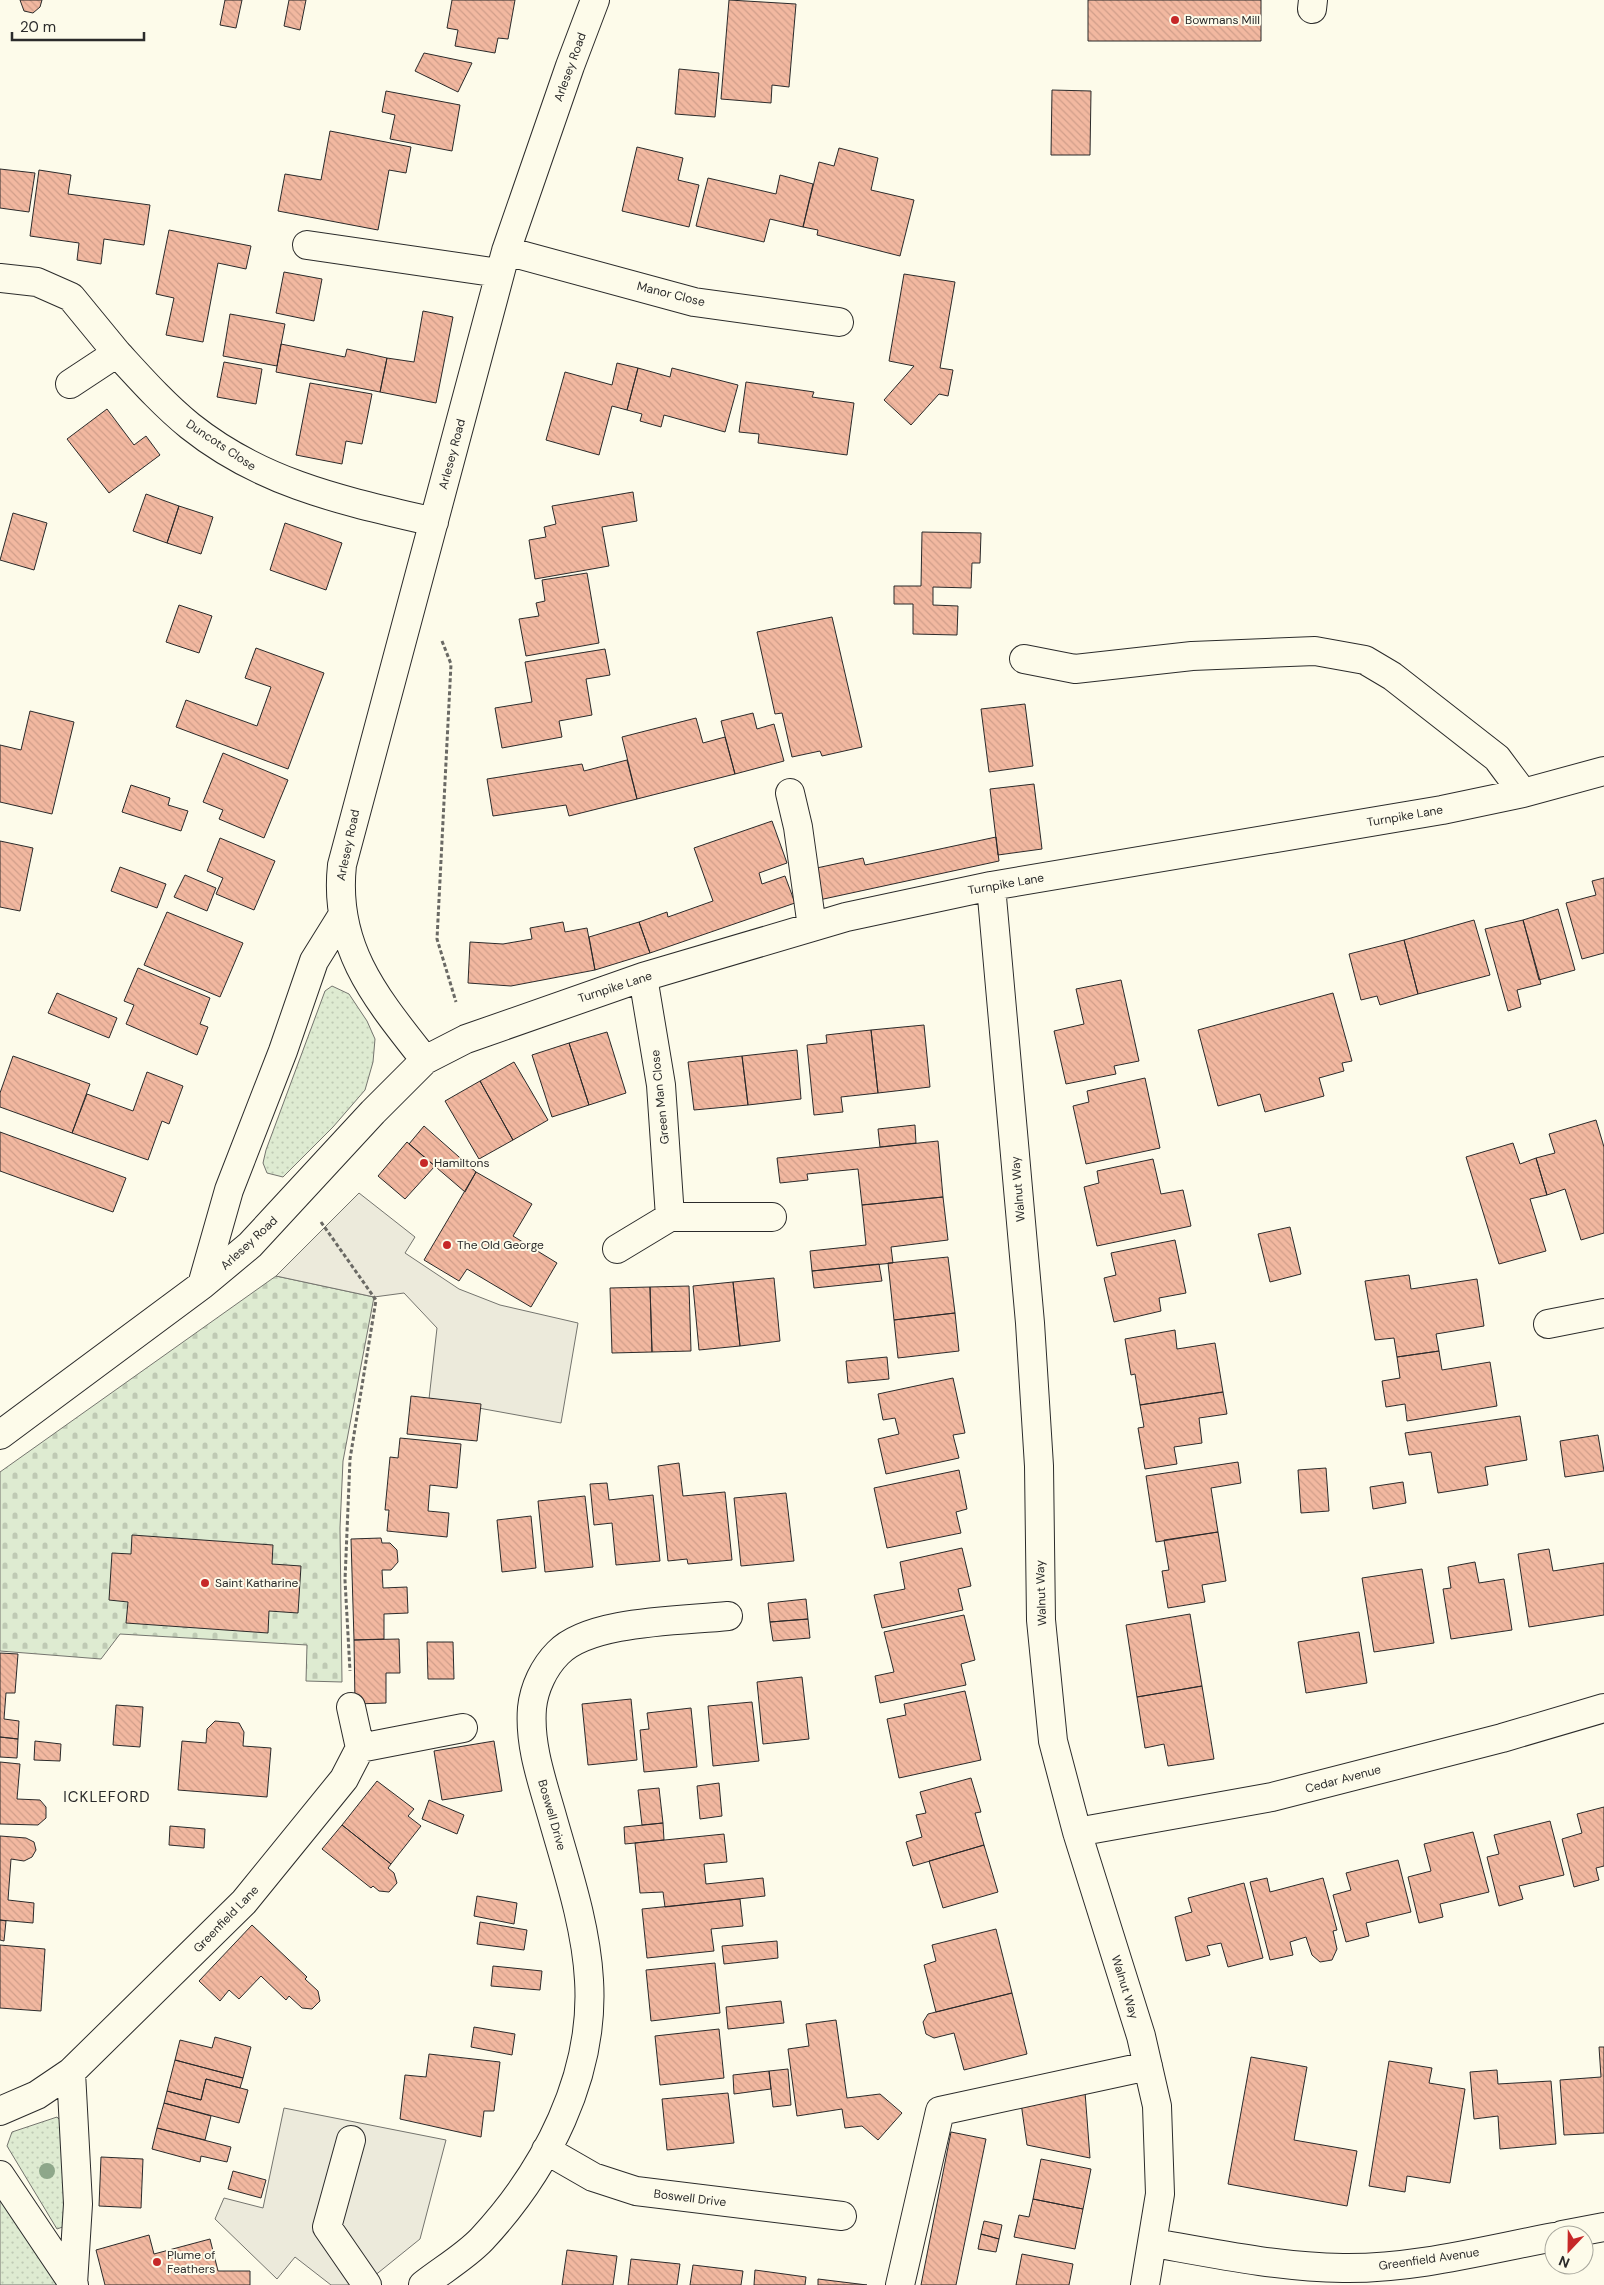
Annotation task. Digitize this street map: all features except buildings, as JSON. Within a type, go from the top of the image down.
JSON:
[{"type":"street","name":"Arlesey Road","points":[[0,1435],[202,1285],[250,1245],[373,1112],[425,1060],[388,1012],[357,963],[342,916],[339,889],[342,865],[503,262],[570,66],[595,0]]},
{"type":"street","name":"Manor Close","points":[[307,245],[503,262],[694,302],[839,322]]},
{"type":"street","name":"Duncots Close","points":[[0,278],[37,282],[71,298],[117,353],[161,400],[190,426],[229,454],[263,473],[309,490],[434,522]]},
{"type":"street","points":[[70,384],[117,353]]},
{"type":"street","points":[[1024,659],[1075,669],[1192,656],[1315,651],[1365,660],[1392,676],[1496,758],[1523,793]]},
{"type":"street","name":"Turnpike Lane","points":[[425,1060],[466,1039],[643,977],[846,917],[991,886],[1442,810],[1523,793],[1604,771]]},
{"type":"street","points":[[790,793],[798,827],[812,927]]},
{"type":"street","name":"Walnut Way","points":[[991,886],[1030,1323],[1039,1466],[1041,1620],[1053,1741],[1077,1832],[1141,2036],[1157,2106],[1160,2147],[1160,2194],[1154,2243],[1145,2285]]},
{"type":"street","name":"Arlesey Road","points":[[202,1285],[229,1190],[283,1052],[314,961],[342,916]]},
{"type":"street","name":"Green Man Close","points":[[643,977],[661,1085],[670,1217]]},
{"type":"street","points":[[617,1249],[670,1217],[772,1218]]},
{"type":"street","points":[[1548,1324],[1604,1313]]},
{"type":"street","name":"Boswell Drive","points":[[423,2285],[481,2240],[513,2202],[546,2150],[574,2093],[583,2055],[588,2019],[589,1980],[584,1943],[568,1871],[536,1763],[532,1715],[536,1688],[545,1670],[559,1652],[576,1641],[602,1630],[728,1616]]},
{"type":"street","points":[[351,1707],[360,1748],[463,1728]]},
{"type":"street","name":"Cedar Avenue","points":[[1077,1832],[1272,1797],[1502,1738],[1604,1708]]},
{"type":"street","name":"Greenfield Lane","points":[[0,2111],[37,2094],[71,2072],[244,1902],[344,1779],[360,1748]]},
{"type":"street","points":[[900,2285],[940,2111],[1148,2066]]},
{"type":"street","points":[[71,2072],[78,2204],[74,2284]]},
{"type":"street","points":[[351,2140],[327,2227],[367,2285]]},
{"type":"street","name":"Boswell Drive","points":[[546,2150],[593,2177],[636,2191],[842,2216]]},
{"type":"street","points":[[0,2175],[74,2284]]},
{"type":"street","name":"Greenfield Avenue","points":[[1154,2243],[1290,2265],[1343,2268],[1410,2263],[1544,2239]]},
{"type":"path","points":[[440,636],[451,664],[437,939],[466,1039]]},
{"type":"path","points":[[300,1193],[376,1300],[350,1459],[345,1580],[351,1707]]},
{"type":"green space","points":[[332,986],[349,994],[367,1021],[375,1039],[373,1062],[365,1090],[333,1127],[283,1177],[267,1173],[263,1163],[266,1150],[325,991]]},
{"type":"green space","points":[[276,1276],[374,1297],[343,1461],[340,1528],[342,1682],[306,1681],[307,1645],[120,1634],[101,1659],[0,1651],[0,1472]]},
{"type":"green space","points":[[57,2117],[69,2129],[68,2225],[57,2229],[7,2146],[12,2132]]},
{"type":"green space","points":[[0,2198],[58,2285],[0,2285]]},
{"type":"shaded area","points":[[359,1193],[415,1237],[405,1253],[459,1289],[500,1305],[578,1323],[561,1423],[429,1399],[437,1328],[404,1293],[374,1297],[276,1276]]},
{"type":"shaded area","points":[[284,2108],[446,2140],[420,2239],[363,2285],[331,2285],[295,2257],[277,2279],[215,2219],[224,2198],[263,2208]]},
{"type":"place","name":"Bowmans Mill","points":[[1175,20]]},
{"type":"place","name":"Hamiltons","points":[[424,1163]]},
{"type":"place","name":"The Old George","points":[[447,1245]]},
{"type":"place","name":"Saint Katharine","points":[[205,1583]]},
{"type":"place","name":"Plume of Feathers","points":[[157,2262]]},
{"type":"district","name":"ICKLEFORD","points":[[107,1797]]}]
